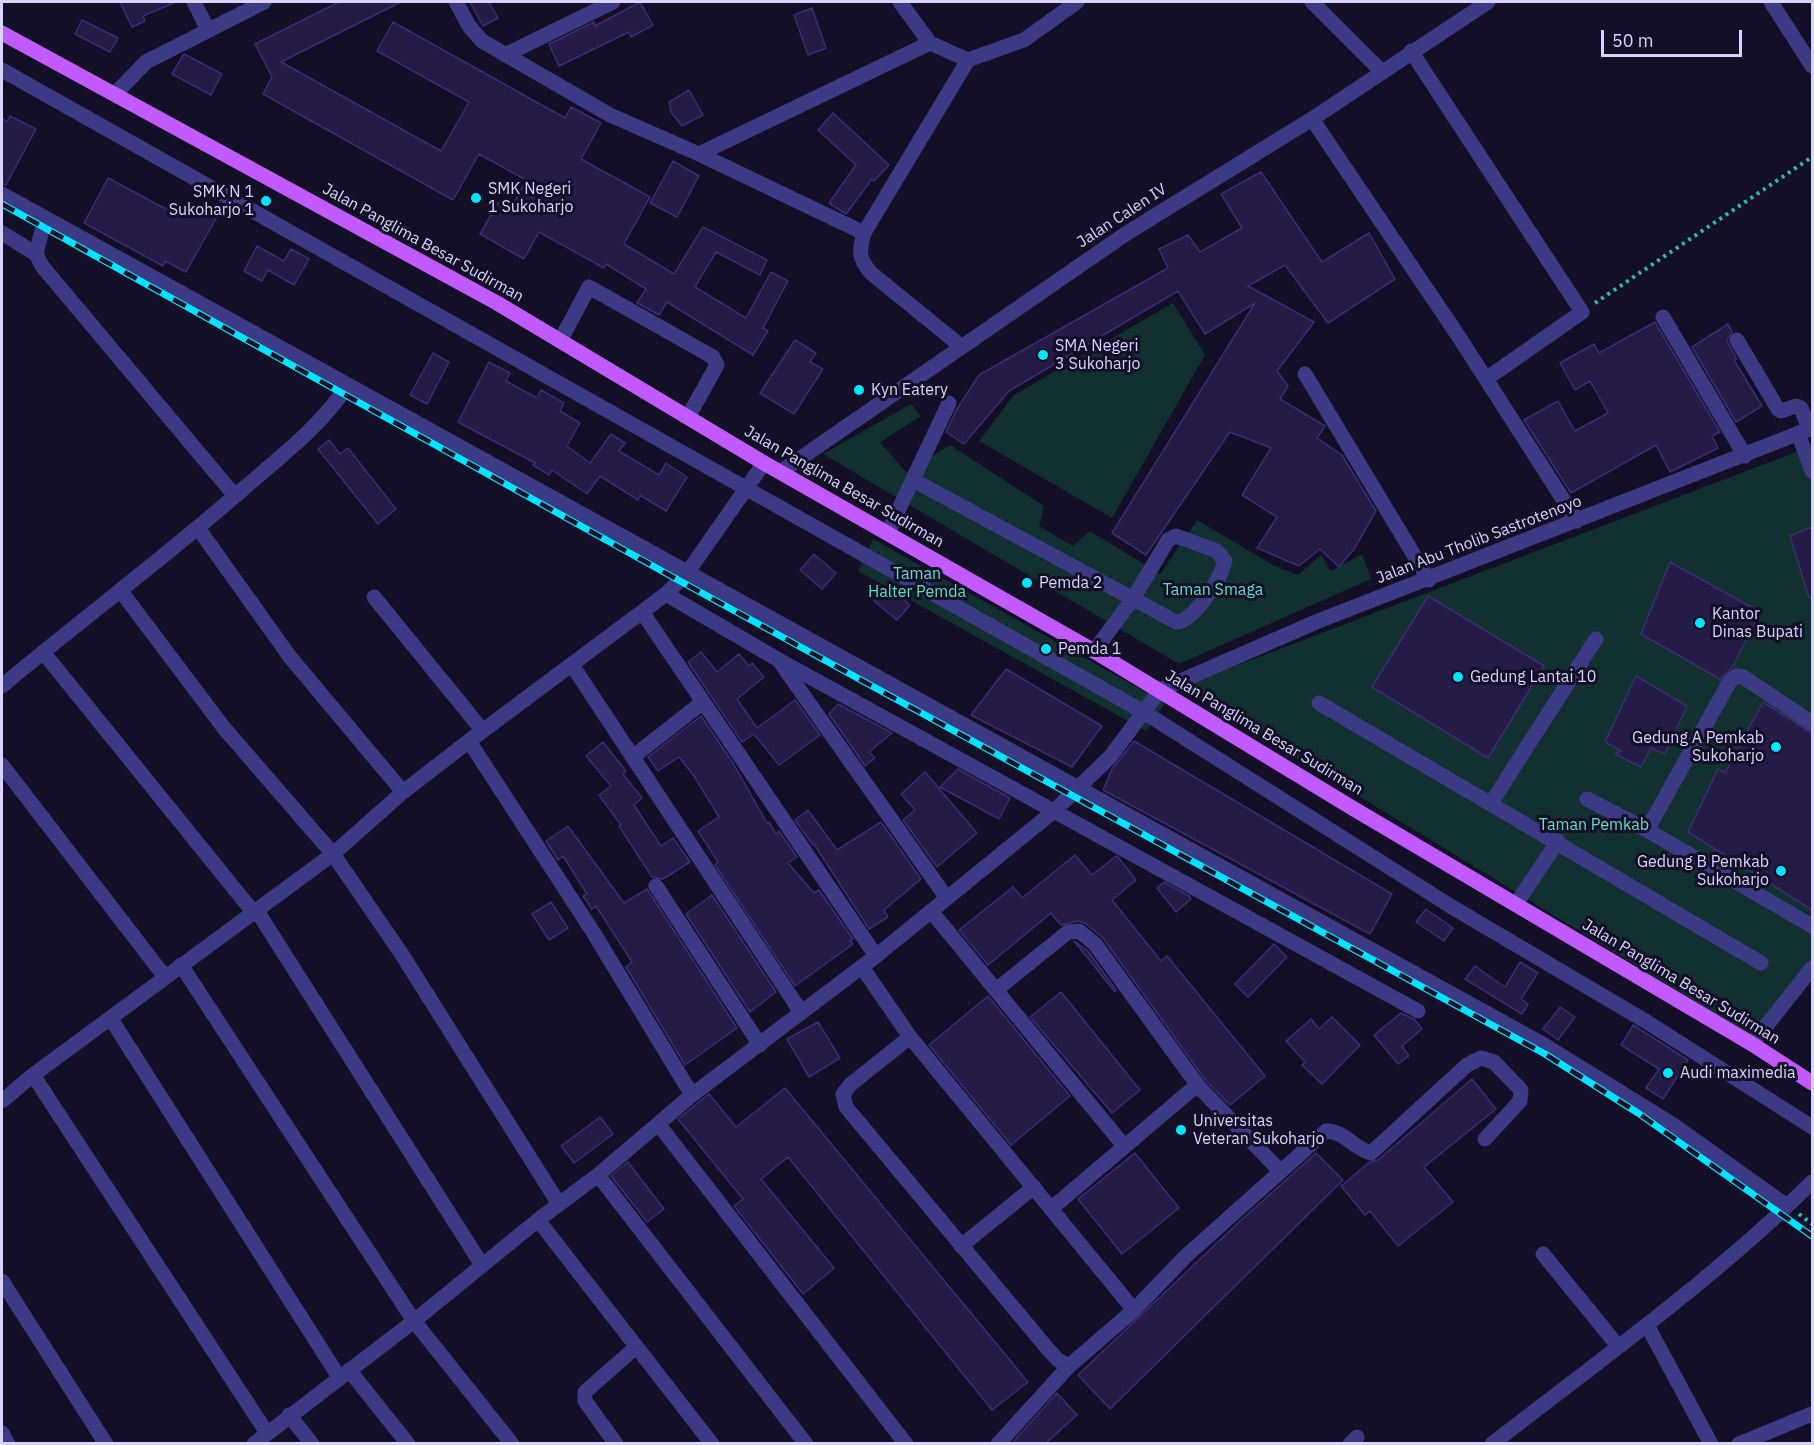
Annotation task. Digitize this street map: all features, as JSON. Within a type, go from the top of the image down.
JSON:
[{"type":"main road","name":"Jalan Panglima Besar Sudirman","points":[[2,33],[497,303],[764,463],[782,471],[1160,690],[1752,1044],[1812,1083]]},
{"type":"street","points":[[194,2],[208,30]]},
{"type":"street","points":[[115,94],[146,62],[264,2]]},
{"type":"street","points":[[456,2],[476,34],[505,55],[610,115],[699,154],[864,232]]},
{"type":"street","points":[[505,55],[613,2]]},
{"type":"street","points":[[900,2],[930,43],[968,60]]},
{"type":"street","points":[[962,347],[867,268],[859,253],[864,232],[968,60],[1024,40],[1077,2]]},
{"type":"street","points":[[1312,2],[1381,71]]},
{"type":"street","name":"Jalan Calen IV","points":[[782,471],[1127,233],[1312,119],[1411,51],[1488,2]]},
{"type":"street","points":[[1771,2],[1812,66]]},
{"type":"street","points":[[699,154],[930,43]]},
{"type":"street","points":[[1411,51],[1582,312],[1486,379]]},
{"type":"street","points":[[2,70],[745,490],[1142,711],[1452,907],[1647,1022],[1812,1126]]},
{"type":"street","points":[[1312,119],[1486,379],[1577,521]]},
{"type":"street","points":[[2,194],[1539,1042],[1675,1126],[1787,1206]]},
{"type":"street","points":[[36,254],[45,218]]},
{"type":"street","points":[[2,233],[36,254],[42,266],[235,496]]},
{"type":"street","points":[[560,341],[589,287],[713,357],[717,365],[688,417]]},
{"type":"street","points":[[1663,317],[1745,456]]},
{"type":"street","points":[[1737,340],[1778,409],[1781,411],[1796,406],[1801,408],[1812,471]]},
{"type":"street","points":[[1305,374],[1429,580]]},
{"type":"street","points":[[2,686],[198,528],[318,425],[348,385]]},
{"type":"street","points":[[888,532],[950,403]]},
{"type":"street","name":"Jalan Abu Tholib Sastrotenoyo","points":[[1160,690],[1316,622],[1429,580],[1806,430]]},
{"type":"street","points":[[2,1100],[333,854],[404,792],[468,741],[666,594],[687,573],[764,463]]},
{"type":"street","points":[[913,480],[1133,599],[1176,622],[1191,618],[1223,571],[1225,561],[1217,551],[1176,536],[1168,540],[1133,599],[1094,651]]},
{"type":"street","points":[[198,528],[290,657],[404,792]]},
{"type":"street","points":[[120,590],[224,728],[333,854],[401,953],[559,1204]]},
{"type":"street","points":[[666,594],[777,659],[1418,1011]]},
{"type":"street","points":[[374,597],[483,731]]},
{"type":"street","points":[[642,612],[876,956]]},
{"type":"street","points":[[1491,803],[1596,639]]},
{"type":"street","points":[[43,652],[256,912],[482,1265]]},
{"type":"street","points":[[777,659],[946,897]]},
{"type":"street","points":[[572,665],[801,1012]]},
{"type":"street","points":[[1647,830],[1730,681],[1737,676],[1743,677],[1812,723]]},
{"type":"street","points":[[254,1443],[414,1321],[538,1220],[598,1175],[692,1095],[862,967],[1054,811],[1110,757],[1142,711],[1160,690]]},
{"type":"street","points":[[634,756],[703,702]]},
{"type":"street","points":[[1319,703],[1558,841],[1761,963]]},
{"type":"street","points":[[468,741],[593,933],[692,1095]]},
{"type":"street","points":[[2,765],[165,977]]},
{"type":"street","points":[[1587,800],[1647,830],[1812,926]]},
{"type":"street","points":[[1516,904],[1558,841]]},
{"type":"street","points":[[656,886],[760,1045]]},
{"type":"street","points":[[931,911],[1124,1146]]},
{"type":"street","points":[[996,990],[1054,941],[1068,932],[1079,931],[1095,944],[1199,1087],[1280,1171]]},
{"type":"street","points":[[181,965],[414,1321],[512,1443]]},
{"type":"street","points":[[862,967],[910,1037],[1134,1310]]},
{"type":"street","points":[[1752,1044],[1812,968]]},
{"type":"street","points":[[111,1019],[344,1373],[408,1443]]},
{"type":"street","points":[[910,1037],[851,1084],[843,1094],[846,1107],[1058,1360],[1070,1366]]},
{"type":"street","points":[[998,1443],[1070,1366],[1134,1310],[1186,1256],[1326,1131],[1334,1131],[1363,1151],[1371,1153],[1467,1065],[1481,1058],[1494,1062],[1521,1089],[1520,1101],[1485,1139]]},
{"type":"street","points":[[33,1075],[267,1433]]},
{"type":"street","points":[[1052,1208],[1190,1091],[1199,1087]]},
{"type":"street","points":[[659,1125],[906,1443]]},
{"type":"street","points":[[598,1175],[806,1443]]},
{"type":"street","points":[[1492,1443],[1647,1325],[1754,1239],[1812,1182]]},
{"type":"street","points":[[961,1245],[1034,1187]]},
{"type":"street","points":[[538,1220],[712,1443]]},
{"type":"street","points":[[1543,1254],[1618,1346]]},
{"type":"street","points":[[2,1281],[106,1443]]},
{"type":"street","points":[[1647,1325],[1711,1443]]},
{"type":"street","points":[[616,1443],[585,1401],[585,1392],[636,1347]]},
{"type":"street","points":[[1749,1442],[1812,1414]]},
{"type":"street","points":[[290,1415],[312,1443]]},
{"type":"street","points":[[2,1433],[8,1443]]},
{"type":"path","points":[[1582,312],[1812,157]]},
{"type":"green space","points":[[1173,303],[1205,355],[1112,518],[979,441],[1014,395]]},
{"type":"green space","name":"Taman Smaga","points":[[911,404],[921,416],[880,442],[906,472],[950,445],[1044,506],[1039,526],[1073,546],[1090,531],[1160,574],[1197,520],[1275,566],[1298,575],[1321,555],[1331,571],[1362,554],[1371,579],[1179,664],[823,454]]},
{"type":"green space","name":"Taman Pemkab","points":[[1812,446],[1812,961],[1750,1035],[1180,687]]},
{"type":"green space","name":"Taman Halter Pemda","points":[[873,539],[1165,703],[1146,731],[858,571]]},
{"type":"building","points":[[120,2],[176,2],[143,16],[145,21],[132,27]]},
{"type":"building","points":[[339,2],[401,2],[281,62],[441,151],[469,102],[377,51],[393,22],[565,118],[571,107],[601,123],[581,159],[650,197],[624,244],[674,274],[703,227],[767,260],[760,275],[716,252],[695,287],[746,318],[771,272],[788,281],[763,328],[768,331],[753,355],[667,302],[659,315],[637,303],[646,289],[606,264],[604,268],[539,232],[524,259],[480,234],[498,203],[510,210],[526,180],[479,154],[453,200],[263,94],[272,77],[255,44]]},
{"type":"building","points":[[470,2],[489,2],[498,18],[483,26]]},
{"type":"building","points":[[640,2],[653,25],[631,37],[629,32],[559,66],[549,44],[594,22],[595,26]]},
{"type":"building","points":[[812,8],[826,48],[808,55],[794,15]]},
{"type":"building","points":[[82,20],[118,38],[110,52],[75,34]]},
{"type":"building","points":[[184,54],[222,74],[211,95],[172,74]]},
{"type":"building","points":[[689,90],[703,115],[682,126],[671,112],[669,102]]},
{"type":"building","points":[[833,113],[889,165],[874,181],[872,179],[846,214],[829,203],[856,165],[818,130]]},
{"type":"building","points":[[10,116],[36,129],[6,185],[2,184],[2,118],[7,122]]},
{"type":"building","points":[[673,161],[699,176],[677,217],[650,203]]},
{"type":"building","points":[[1261,172],[1322,262],[1369,233],[1395,279],[1328,323],[1285,265],[1248,286],[1314,322],[1277,371],[1288,386],[1280,399],[1325,426],[1317,438],[1342,455],[1376,511],[1354,549],[1339,567],[1320,549],[1299,566],[1257,548],[1277,517],[1242,495],[1271,448],[1230,432],[1146,555],[1112,533],[1255,303],[1205,334],[1178,291],[1009,391],[964,444],[946,432],[957,409],[979,375],[1168,268],[1159,249],[1188,235],[1200,252],[1242,228],[1221,194]]},
{"type":"building","points":[[108,178],[166,209],[169,203],[194,216],[200,205],[218,215],[186,272],[165,261],[163,266],[84,223]]},
{"type":"building","points":[[257,246],[284,261],[291,249],[309,259],[294,285],[268,270],[262,281],[244,271]]},
{"type":"building","points":[[1655,322],[1720,432],[1712,436],[1718,448],[1670,472],[1656,445],[1571,493],[1524,420],[1558,401],[1575,431],[1608,413],[1590,381],[1575,390],[1560,363],[1594,344],[1599,353]]},
{"type":"building","points":[[1728,324],[1732,332],[1727,341],[1737,359],[1734,360],[1762,406],[1736,422],[1692,347]]},
{"type":"building","points":[[795,340],[816,353],[810,362],[823,369],[794,414],[760,393]]},
{"type":"building","points":[[433,353],[449,362],[427,404],[410,395]]},
{"type":"building","points":[[489,362],[510,373],[506,381],[537,398],[541,390],[564,403],[560,411],[580,423],[567,446],[590,463],[611,434],[625,443],[619,451],[659,475],[666,463],[687,477],[666,511],[640,495],[638,500],[600,476],[587,494],[552,470],[549,475],[533,465],[535,463],[458,422]]},
{"type":"building","points":[[329,440],[340,454],[348,448],[396,509],[378,524],[318,449]]},
{"type":"building","points":[[1812,527],[1812,597],[1809,598],[1790,536]]},
{"type":"building","points":[[814,554],[836,573],[822,589],[800,570]]},
{"type":"building","name":"Kantor Dinas Bupati","points":[[1670,562],[1760,612],[1732,668],[1720,679],[1641,634]]},
{"type":"building","points":[[888,585],[910,605],[897,620],[874,601]]},
{"type":"building","name":"Gedung Lantai 10","points":[[1428,596],[1544,666],[1488,758],[1372,687]]},
{"type":"building","points":[[701,652],[717,672],[739,654],[749,666],[752,663],[764,677],[737,699],[757,728],[795,700],[820,735],[779,765],[754,734],[742,742],[688,662]]},
{"type":"building","points":[[1006,669],[1102,726],[1072,767],[971,715]]},
{"type":"building","points":[[1636,676],[1687,706],[1665,754],[1651,748],[1641,767],[1615,754],[1621,751],[1605,742]]},
{"type":"building","points":[[1763,702],[1812,733],[1812,910],[1688,832],[1718,769],[1725,773]]},
{"type":"building","points":[[838,704],[892,733],[869,752],[875,758],[865,766],[829,714]]},
{"type":"building","points":[[701,716],[733,763],[767,823],[769,822],[776,834],[779,831],[797,857],[788,863],[814,893],[819,890],[853,939],[850,941],[853,944],[795,986],[715,865],[718,862],[698,831],[719,817],[694,776],[679,757],[658,771],[648,757]]},
{"type":"building","points":[[1134,741],[1392,894],[1370,934],[1103,790],[1112,769]]},
{"type":"building","points":[[603,742],[626,771],[623,774],[642,798],[634,805],[661,846],[673,838],[690,862],[663,879],[652,877],[619,826],[621,825],[599,795],[611,786],[586,756]]},
{"type":"building","points":[[958,769],[1010,798],[999,819],[940,787]]},
{"type":"building","points":[[925,772],[977,833],[937,867],[903,820],[915,810],[901,794]]},
{"type":"building","points":[[808,810],[837,850],[881,822],[921,879],[884,910],[888,917],[869,929],[814,844],[795,820]]},
{"type":"building","points":[[568,826],[624,903],[647,889],[737,1028],[685,1065],[626,967],[632,962],[596,906],[592,909],[583,896],[587,894],[563,856],[558,860],[546,841]]},
{"type":"building","points":[[1075,855],[1092,875],[1116,856],[1118,857],[1136,880],[1112,900],[1161,961],[1167,956],[1265,1076],[1230,1105],[1206,1081],[1103,938],[1085,923],[1078,921],[1061,925],[1051,913],[988,965],[959,930],[1013,887],[1022,898]]},
{"type":"building","points":[[1164,882],[1191,899],[1176,912],[1157,888]]},
{"type":"building","points":[[712,895],[776,992],[750,1012],[686,914]]},
{"type":"building","points":[[551,902],[568,928],[549,940],[532,914]]},
{"type":"building","points":[[1426,909],[1453,928],[1444,941],[1416,922]]},
{"type":"building","points":[[1074,941],[1088,951],[1116,990],[1115,992]]},
{"type":"building","points":[[1274,944],[1287,957],[1248,997],[1235,984]]},
{"type":"building","points":[[1520,962],[1538,973],[1521,999],[1528,1004],[1522,1014],[1465,979],[1475,966],[1505,987]]},
{"type":"building","points":[[1061,992],[1140,1090],[1112,1113],[1030,1017]]},
{"type":"building","points":[[988,996],[1070,1096],[1011,1145],[929,1045]]},
{"type":"building","points":[[1560,1007],[1575,1017],[1558,1040],[1543,1029]]},
{"type":"building","points":[[1401,1013],[1415,1020],[1422,1029],[1402,1046],[1409,1056],[1398,1064],[1374,1035]]},
{"type":"building","points":[[1332,1017],[1360,1045],[1322,1084],[1302,1065],[1305,1062],[1286,1041],[1311,1019],[1319,1029]]},
{"type":"building","points":[[818,1022],[840,1058],[809,1077],[787,1039]]},
{"type":"building","points":[[1633,1025],[1688,1060],[1663,1099],[1646,1088],[1659,1069],[1621,1045]]},
{"type":"building","points":[[1472,1079],[1496,1109],[1424,1167],[1453,1202],[1398,1246],[1370,1211],[1365,1215],[1341,1186],[1370,1162],[1378,1160]]},
{"type":"building","points":[[785,1088],[1028,1382],[992,1410],[788,1157],[761,1179],[834,1268],[803,1294],[734,1206],[743,1199],[678,1119],[709,1094],[736,1127]]},
{"type":"building","points":[[600,1117],[613,1134],[574,1163],[561,1146]]},
{"type":"building","points":[[1135,1153],[1179,1208],[1122,1254],[1078,1199]]},
{"type":"building","points":[[1316,1153],[1343,1180],[1110,1409],[1078,1375],[1239,1222]]},
{"type":"building","points":[[628,1162],[664,1209],[647,1222],[611,1176]]},
{"type":"building","points":[[1057,1393],[1077,1415],[1046,1443],[1012,1443]]},
{"type":"railway","points":[[2,204],[680,581],[1545,1054],[1638,1113],[1812,1236]]},
{"type":"place","name":"SMK Negeri 1 Sukoharjo","points":[[476,198]]},
{"type":"place","name":"SMK N 1 Sukoharjo 1","points":[[266,201]]},
{"type":"place","name":"SMA Negeri 3 Sukoharjo","points":[[1043,355]]},
{"type":"place","name":"Kyn Eatery","points":[[859,390]]},
{"type":"place","name":"Pemda 2","points":[[1027,583]]},
{"type":"place","name":"Kantor Dinas Bupati","points":[[1700,623]]},
{"type":"place","name":"Pemda 1","points":[[1046,649]]},
{"type":"place","name":"Gedung Lantai 10","points":[[1458,677]]},
{"type":"place","name":"Gedung A Pemkab Sukoharjo","points":[[1776,747]]},
{"type":"place","name":"Gedung B Pemkab Sukoharjo","points":[[1781,871]]},
{"type":"place","name":"Audi maximedia","points":[[1668,1073]]},
{"type":"place","name":"Universitas Veteran Sukoharjo","points":[[1181,1130]]}]
